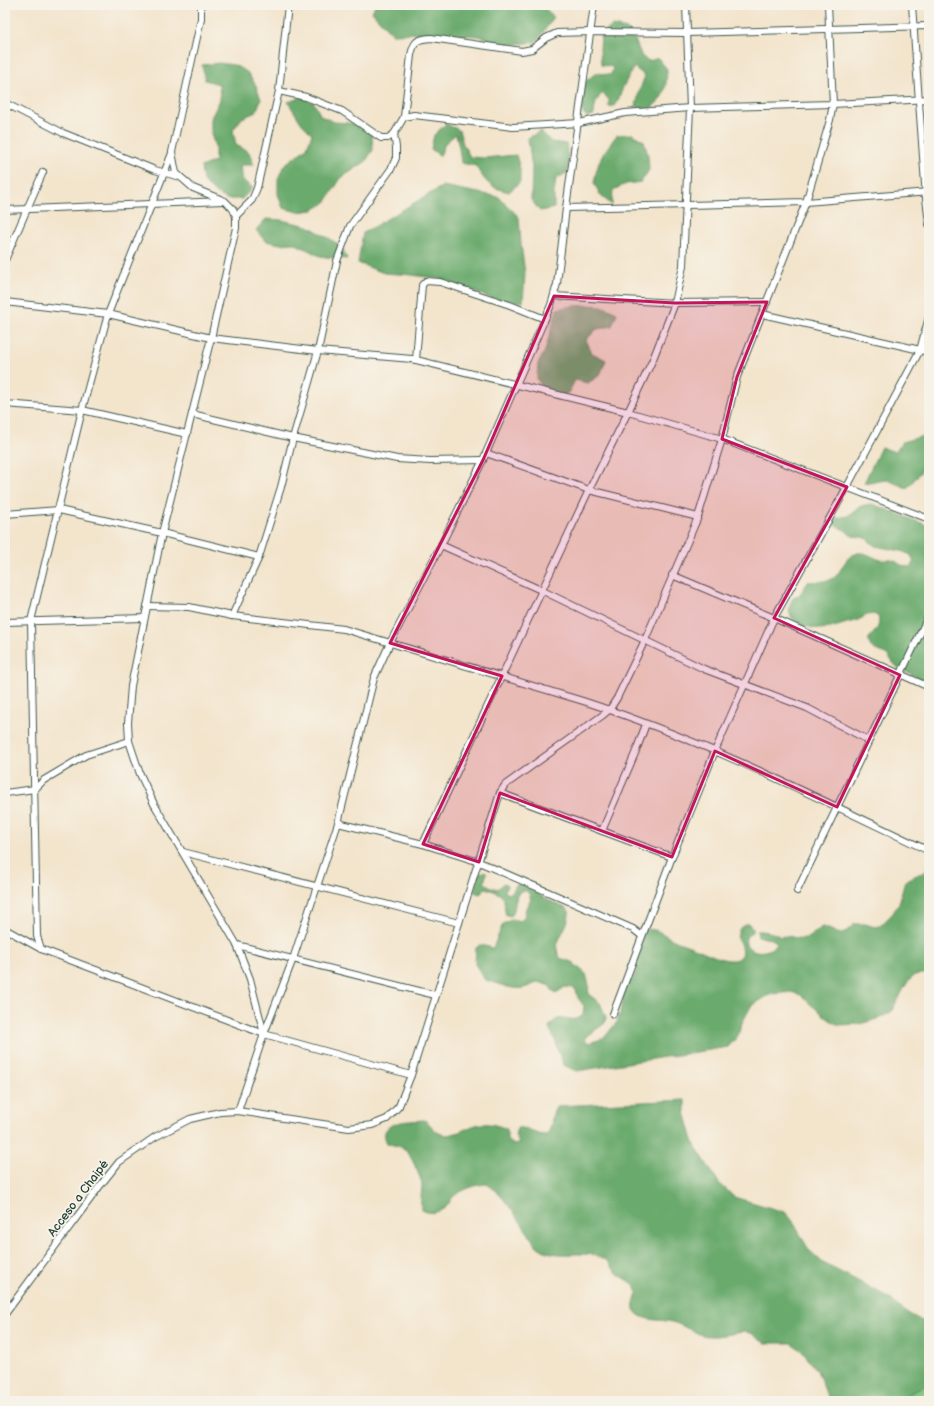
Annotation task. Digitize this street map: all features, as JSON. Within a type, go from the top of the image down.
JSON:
[{"type":"street","points":[[41,949],[37,936],[31,621],[82,410],[108,314],[172,152],[201,19],[201,5]]},
{"type":"street","points":[[236,216],[252,200],[257,188],[279,91],[288,5]]},
{"type":"street","points":[[238,1111],[264,1034],[293,959],[338,823],[374,678],[390,643],[483,460],[554,296],[557,284],[594,5]]},
{"type":"street","points":[[423,844],[543,591],[589,490],[653,359],[674,303],[683,266],[690,108],[686,5]]},
{"type":"street","points":[[672,856],[500,793],[505,785],[610,709],[617,698],[645,640],[698,517],[722,440],[737,377],[768,302],[806,202],[830,120],[833,104],[828,5]]},
{"type":"street","points":[[912,5],[929,224]]},
{"type":"street","points":[[279,91],[306,97],[342,111],[381,138],[388,138],[394,134],[404,117],[413,45],[420,39],[431,38],[522,51],[532,49],[546,38],[557,33],[687,33],[929,26]]},
{"type":"street","points":[[404,117],[414,116],[513,128],[578,123],[625,113],[690,108],[833,104],[929,99]]},
{"type":"street","points":[[5,103],[63,133],[182,178]]},
{"type":"street","points":[[232,616],[259,557],[281,487],[293,438],[318,351],[337,261],[350,226],[391,169],[396,158],[394,134]]},
{"type":"street","points":[[172,152],[176,172],[182,178],[193,188],[225,201],[233,208],[236,216],[236,228],[211,338],[162,533],[144,618],[132,686],[128,723],[129,741],[140,774],[154,804],[237,945],[250,979],[264,1034]]},
{"type":"street","points":[[5,260],[43,172]]},
{"type":"street","points":[[566,208],[806,202],[927,192]]},
{"type":"street","points":[[5,210],[225,201]]},
{"type":"street","points":[[416,360],[422,285],[426,281],[440,282],[510,305],[545,319]]},
{"type":"street","points":[[554,296],[674,303],[768,302]]},
{"type":"street","points":[[5,302],[108,314],[211,338],[318,351],[416,360],[628,412],[722,440],[929,519]]},
{"type":"street","points":[[762,314],[929,352]]},
{"type":"street","points":[[612,1014],[672,856],[715,751],[774,618],[847,487],[920,350],[929,317]]},
{"type":"street","points":[[5,404],[82,410],[187,434]]},
{"type":"street","points":[[192,414],[293,438],[397,459],[430,461],[483,460]]},
{"type":"street","points":[[486,453],[589,490],[698,517]]},
{"type":"street","points":[[5,514],[59,510],[259,557]]},
{"type":"street","points":[[441,545],[543,591],[704,669],[807,708],[868,740]]},
{"type":"street","points":[[672,576],[774,618],[929,687]]},
{"type":"street","points":[[147,606],[189,607],[232,616],[344,629],[610,709],[715,751],[929,851]]},
{"type":"street","points":[[797,891],[929,615]]},
{"type":"street","points":[[5,622],[144,618]]},
{"type":"street","points":[[602,830],[646,724]]},
{"type":"street","points":[[5,793],[35,789],[44,780],[86,755],[129,741]]},
{"type":"street","name":"Acceso a Chaipé","points":[[5,1314],[119,1162],[154,1137],[190,1119],[220,1112],[238,1111],[349,1128],[372,1125],[387,1119],[399,1106],[411,1074],[500,793]]},
{"type":"street","points":[[338,823],[423,844],[479,862],[633,929],[642,936]]},
{"type":"street","points":[[183,852],[459,923]]},
{"type":"street","points":[[5,930],[41,949],[264,1034],[411,1074]]},
{"type":"street","points":[[237,945],[435,995]]},
{"type":"highlighted area","points":[[554,296],[675,303],[767,302],[737,377],[722,439],[847,487],[774,618],[900,675],[837,807],[715,751],[672,857],[500,793],[479,862],[423,844],[502,676],[390,643],[483,460]]},
{"type":"green space","points":[[375,5],[541,5],[554,17],[536,42],[507,45],[479,36],[421,33],[392,34],[372,12]]},
{"type":"green space","points":[[612,26],[627,29],[635,40],[642,57],[649,61],[658,58],[667,69],[664,92],[659,101],[649,110],[636,107],[639,92],[645,76],[634,67],[624,85],[616,105],[609,107],[609,100],[603,93],[598,98],[594,115],[587,117],[582,111],[585,82],[596,73],[611,75],[613,67],[601,65],[600,50],[601,35]]},
{"type":"green space","points":[[219,63],[234,65],[247,72],[255,84],[261,99],[256,112],[242,118],[233,130],[236,145],[249,152],[254,165],[240,165],[242,180],[253,188],[242,199],[227,199],[214,192],[203,181],[201,167],[215,161],[215,147],[211,133],[211,118],[220,100],[219,84],[205,80],[202,65]]},
{"type":"green space","points":[[302,97],[314,103],[321,116],[334,122],[362,125],[372,135],[373,150],[365,162],[341,178],[325,203],[313,210],[298,212],[283,208],[278,194],[278,179],[284,165],[307,148],[312,134],[302,124],[288,102]]},
{"type":"green space","points":[[446,124],[459,130],[463,144],[470,157],[485,158],[516,155],[520,169],[520,182],[509,192],[502,190],[489,184],[476,166],[461,163],[456,134],[445,143],[440,156],[431,149],[434,135]]},
{"type":"green space","points":[[541,131],[551,142],[566,144],[568,172],[556,179],[554,208],[540,211],[531,200],[532,168],[528,138]]},
{"type":"green space","points":[[632,134],[644,141],[648,155],[649,170],[641,182],[626,184],[613,190],[612,205],[601,196],[594,183],[597,168],[604,152],[617,135]]},
{"type":"green space","points":[[443,186],[499,197],[519,217],[525,274],[523,302],[493,299],[440,279],[384,273],[358,263],[363,233]]},
{"type":"green space","points":[[266,219],[281,220],[308,226],[332,240],[343,249],[347,259],[320,256],[294,243],[280,244],[266,241],[256,230]]},
{"type":"green space","points":[[588,305],[602,306],[617,313],[612,326],[597,329],[586,340],[592,353],[606,360],[600,375],[588,383],[575,380],[569,392],[557,400],[545,391],[537,379],[538,364],[545,351],[557,309]]},
{"type":"green space","points":[[927,435],[928,464],[907,488],[887,480],[864,483],[881,447],[895,452],[902,442]]},
{"type":"green space","points":[[872,504],[929,526],[929,686],[913,675],[897,667],[887,655],[870,646],[869,638],[877,628],[879,623],[878,616],[873,614],[867,615],[858,620],[831,628],[820,629],[804,626],[792,618],[790,614],[789,608],[792,599],[800,594],[808,582],[828,581],[834,578],[853,555],[864,553],[881,560],[894,561],[907,567],[911,567],[914,563],[911,555],[901,551],[875,546],[867,539],[852,536],[845,530],[836,526],[834,522],[837,518],[848,516],[863,505]]},
{"type":"green space","points":[[929,869],[929,973],[914,975],[907,983],[891,1012],[880,1018],[860,1024],[839,1025],[830,1020],[801,995],[791,992],[769,995],[751,1006],[741,1025],[738,1036],[728,1047],[577,1071],[563,1065],[556,1042],[549,1027],[558,1019],[574,1019],[583,1015],[584,1006],[578,998],[576,990],[565,987],[556,993],[550,986],[539,982],[522,988],[506,986],[485,980],[475,964],[476,948],[480,945],[493,948],[503,924],[512,919],[520,921],[524,917],[526,908],[531,899],[528,892],[523,890],[518,894],[513,914],[511,916],[506,915],[503,898],[499,894],[485,888],[480,894],[474,892],[478,874],[485,871],[487,873],[484,882],[493,888],[499,888],[503,883],[506,884],[507,886],[505,891],[509,894],[513,891],[516,885],[527,885],[544,898],[567,909],[569,911],[567,924],[557,946],[560,958],[572,962],[586,974],[589,985],[588,994],[600,1003],[606,1017],[605,1023],[585,1038],[585,1041],[589,1043],[604,1038],[617,1022],[625,986],[634,977],[637,970],[635,946],[640,932],[650,929],[654,930],[676,941],[719,958],[731,960],[736,959],[741,957],[742,948],[738,939],[740,928],[746,924],[749,924],[753,928],[753,931],[746,938],[746,943],[751,949],[756,951],[767,950],[772,948],[777,943],[771,939],[758,936],[757,931],[769,932],[780,937],[787,936],[806,938],[822,927],[842,933],[854,924],[865,924],[875,927],[880,926],[893,913],[899,903],[905,881]]},
{"type":"green space","points":[[685,1100],[685,1112],[694,1144],[719,1183],[734,1197],[785,1212],[792,1220],[809,1250],[823,1263],[881,1293],[906,1312],[929,1325],[929,1382],[897,1401],[829,1401],[817,1370],[800,1349],[791,1343],[765,1343],[747,1332],[708,1336],[694,1332],[677,1323],[652,1320],[642,1317],[638,1315],[634,1308],[634,1302],[637,1294],[635,1286],[617,1273],[607,1261],[595,1255],[559,1254],[543,1250],[536,1245],[518,1218],[498,1193],[487,1184],[474,1186],[461,1192],[453,1197],[447,1206],[438,1212],[430,1213],[421,1209],[422,1184],[418,1171],[407,1151],[401,1147],[387,1143],[385,1135],[386,1130],[390,1126],[404,1122],[425,1120],[435,1130],[444,1135],[453,1134],[480,1124],[488,1124],[507,1129],[507,1139],[510,1143],[515,1145],[519,1143],[515,1135],[517,1128],[525,1128],[539,1134],[547,1135],[557,1106]]},
{"type":"green space","points":[[929,1382],[929,1401],[897,1401]]}]
